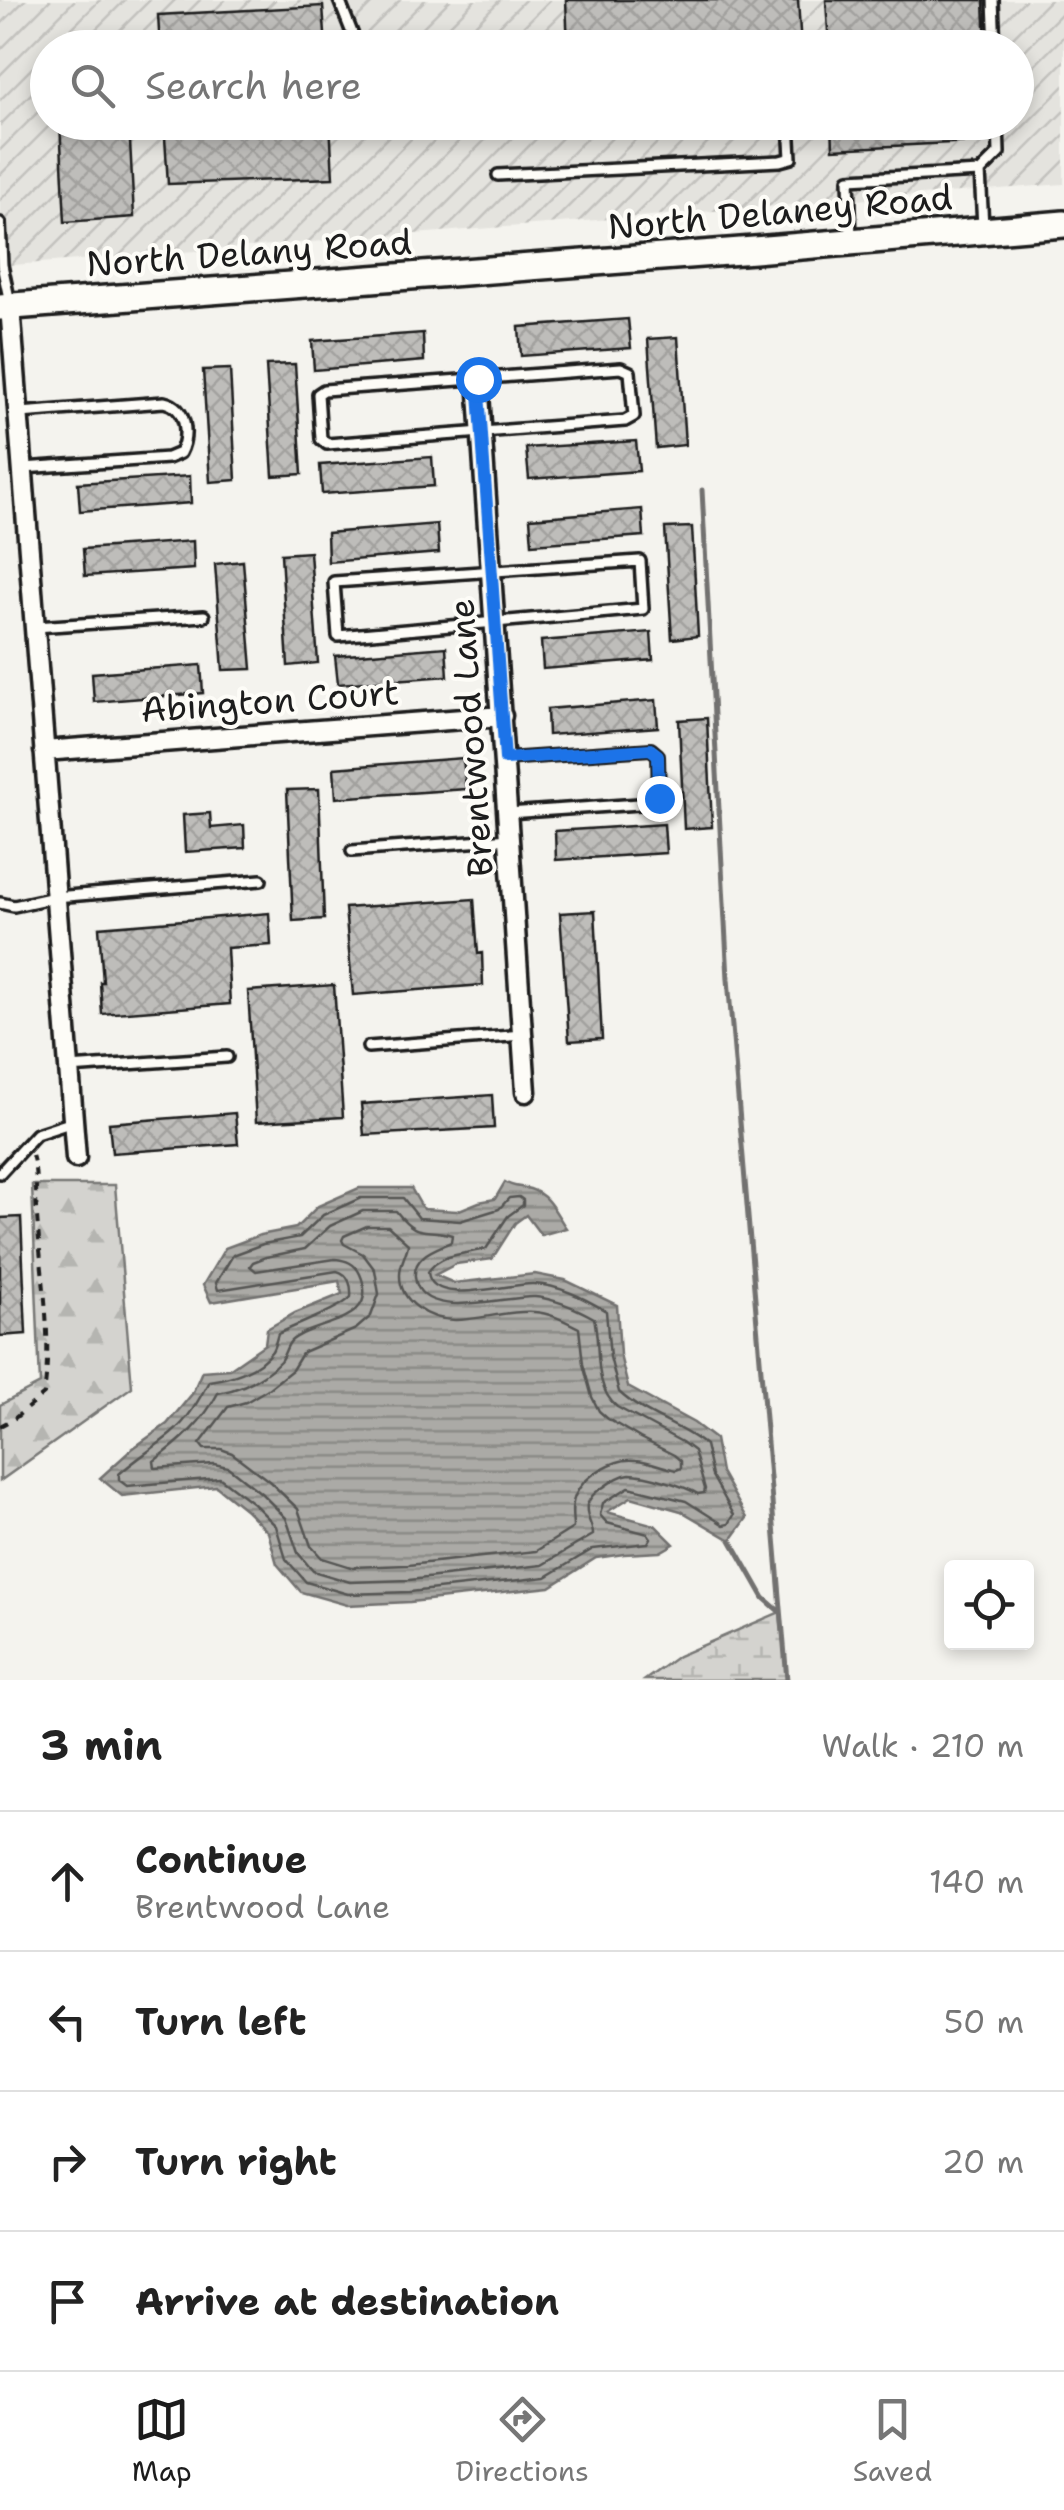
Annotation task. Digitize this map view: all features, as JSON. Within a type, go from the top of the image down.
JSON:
[{"type":"street","name":"North Delaney Road","points":[[503,269],[1064,224]]},
{"type":"street","name":"North Delany Road","points":[[5,306],[503,269]]},
{"type":"street","points":[[5,306],[23,468],[76,1158]]},
{"type":"street","name":"Brentwood Lane","points":[[478,379],[526,1092]]},
{"type":"street","name":"Abington Court","points":[[44,751],[502,716]]},
{"type":"lane","points":[[339,0],[351,30]]},
{"type":"lane","points":[[993,0],[994,30]]},
{"type":"lane","points":[[498,175],[780,160],[791,158],[790,140]]},
{"type":"lane","points":[[851,242],[849,179],[980,172],[1000,153],[999,140]]},
{"type":"lane","points":[[980,172],[983,230]]},
{"type":"lane","points":[[0,223],[5,306]]},
{"type":"lane","points":[[621,368],[630,372],[634,416],[625,422],[482,433],[327,444],[321,439],[318,394],[324,390],[478,379],[621,368]]},
{"type":"lane","points":[[18,413],[164,402],[176,405],[182,414],[182,451],[168,458],[23,468]]},
{"type":"lane","points":[[640,561],[643,609],[338,636],[334,582],[492,572],[640,561]]},
{"type":"lane","points":[[35,627],[204,616]]},
{"type":"lane","points":[[505,759],[650,749],[658,755],[659,798],[654,803],[508,813]]},
{"type":"lane","points":[[352,851],[510,839]]},
{"type":"lane","points":[[0,903],[14,906],[55,896],[262,880]]},
{"type":"lane","points":[[368,1047],[523,1035]]},
{"type":"lane","points":[[69,1068],[226,1057]]},
{"type":"lane","points":[[0,1173],[36,1134],[73,1122]]},
{"type":"path","points":[[0,1426],[44,1394],[48,1370],[36,1171],[27,1144]]},
{"type":"shaded area","points":[[0,0],[1064,0],[1064,184],[0,266]]},
{"type":"green space","points":[[32,1185],[115,1185],[132,1387],[0,1481],[0,1405],[40,1384]]},
{"type":"green space","points":[[780,1612],[787,1680],[645,1680],[678,1656]]},
{"type":"water","points":[[505,1182],[542,1195],[566,1228],[541,1235],[526,1215],[515,1223],[492,1259],[456,1264],[435,1275],[454,1283],[535,1274],[565,1280],[617,1305],[620,1355],[628,1387],[715,1439],[721,1472],[747,1518],[731,1540],[681,1511],[631,1497],[607,1512],[655,1525],[674,1544],[660,1552],[596,1558],[550,1587],[347,1605],[301,1592],[277,1564],[268,1532],[216,1486],[122,1496],[100,1478],[167,1424],[192,1394],[202,1371],[229,1369],[265,1344],[267,1329],[342,1294],[339,1281],[211,1302],[203,1285],[225,1248],[260,1235],[296,1228],[318,1206],[359,1188],[411,1188],[423,1209],[457,1211],[495,1199]]},
{"type":"building","points":[[566,0],[798,0],[800,30],[567,30]]},
{"type":"building","points":[[826,0],[984,0],[985,30],[828,30]]},
{"type":"building","points":[[323,6],[325,30],[159,30],[158,15]]},
{"type":"building","points":[[61,140],[130,140],[134,217],[65,222]]},
{"type":"building","points":[[165,140],[331,140],[333,178],[168,184]]},
{"type":"building","points":[[833,140],[990,140],[990,141],[833,149]]},
{"type":"building","points":[[628,319],[631,348],[521,356],[519,327]]},
{"type":"building","points":[[423,333],[424,361],[314,370],[312,341]]},
{"type":"building","points":[[678,337],[685,445],[656,448],[648,339]]},
{"type":"building","points":[[295,364],[302,474],[273,476],[266,365]]},
{"type":"building","points":[[230,369],[236,480],[210,482],[203,370]]},
{"type":"building","points":[[636,441],[639,471],[529,479],[526,448]]},
{"type":"building","points":[[432,457],[434,486],[322,494],[320,465]]},
{"type":"building","points":[[190,476],[191,503],[80,511],[78,483]]},
{"type":"building","points":[[642,509],[644,536],[532,544],[530,518]]},
{"type":"building","points":[[437,524],[439,553],[328,562],[327,533]]},
{"type":"building","points":[[692,527],[698,636],[672,639],[665,528]]},
{"type":"building","points":[[193,541],[194,569],[85,576],[83,549]]},
{"type":"building","points":[[310,552],[318,663],[288,666],[281,554]]},
{"type":"building","points":[[243,561],[252,669],[223,670],[215,564]]},
{"type":"building","points":[[651,632],[653,660],[543,669],[541,641]]},
{"type":"building","points":[[446,647],[448,676],[338,684],[335,656]]},
{"type":"building","points":[[201,665],[203,693],[94,702],[92,673]]},
{"type":"building","points":[[656,700],[658,727],[548,735],[547,709]]},
{"type":"building","points":[[707,718],[712,827],[684,829],[679,720]]},
{"type":"building","points":[[463,758],[466,789],[336,798],[334,768]]},
{"type":"building","points":[[319,789],[324,919],[293,921],[287,790]]},
{"type":"building","points":[[210,813],[211,828],[244,825],[245,848],[185,852],[183,815]]},
{"type":"building","points":[[664,824],[666,853],[556,860],[555,831]]},
{"type":"building","points":[[474,899],[483,985],[353,995],[345,908]]},
{"type":"building","points":[[595,911],[602,1039],[569,1041],[560,913]]},
{"type":"building","points":[[269,913],[271,945],[227,948],[230,1004],[102,1014],[99,927]]},
{"type":"building","points":[[334,985],[343,1117],[256,1122],[248,991]]},
{"type":"building","points":[[492,1095],[494,1128],[364,1135],[361,1104]]},
{"type":"building","points":[[235,1113],[238,1144],[112,1153],[109,1123]]},
{"type":"building","points":[[21,1217],[26,1334],[0,1336],[0,1218]]},
{"type":"waterway","points":[[702,490],[728,979],[787,1680]]},
{"type":"waterway","points":[[731,1540],[764,1598],[780,1612]]},
{"type":"route","points":[[478,379],[505,759],[650,749],[658,755],[659,798]]}]
